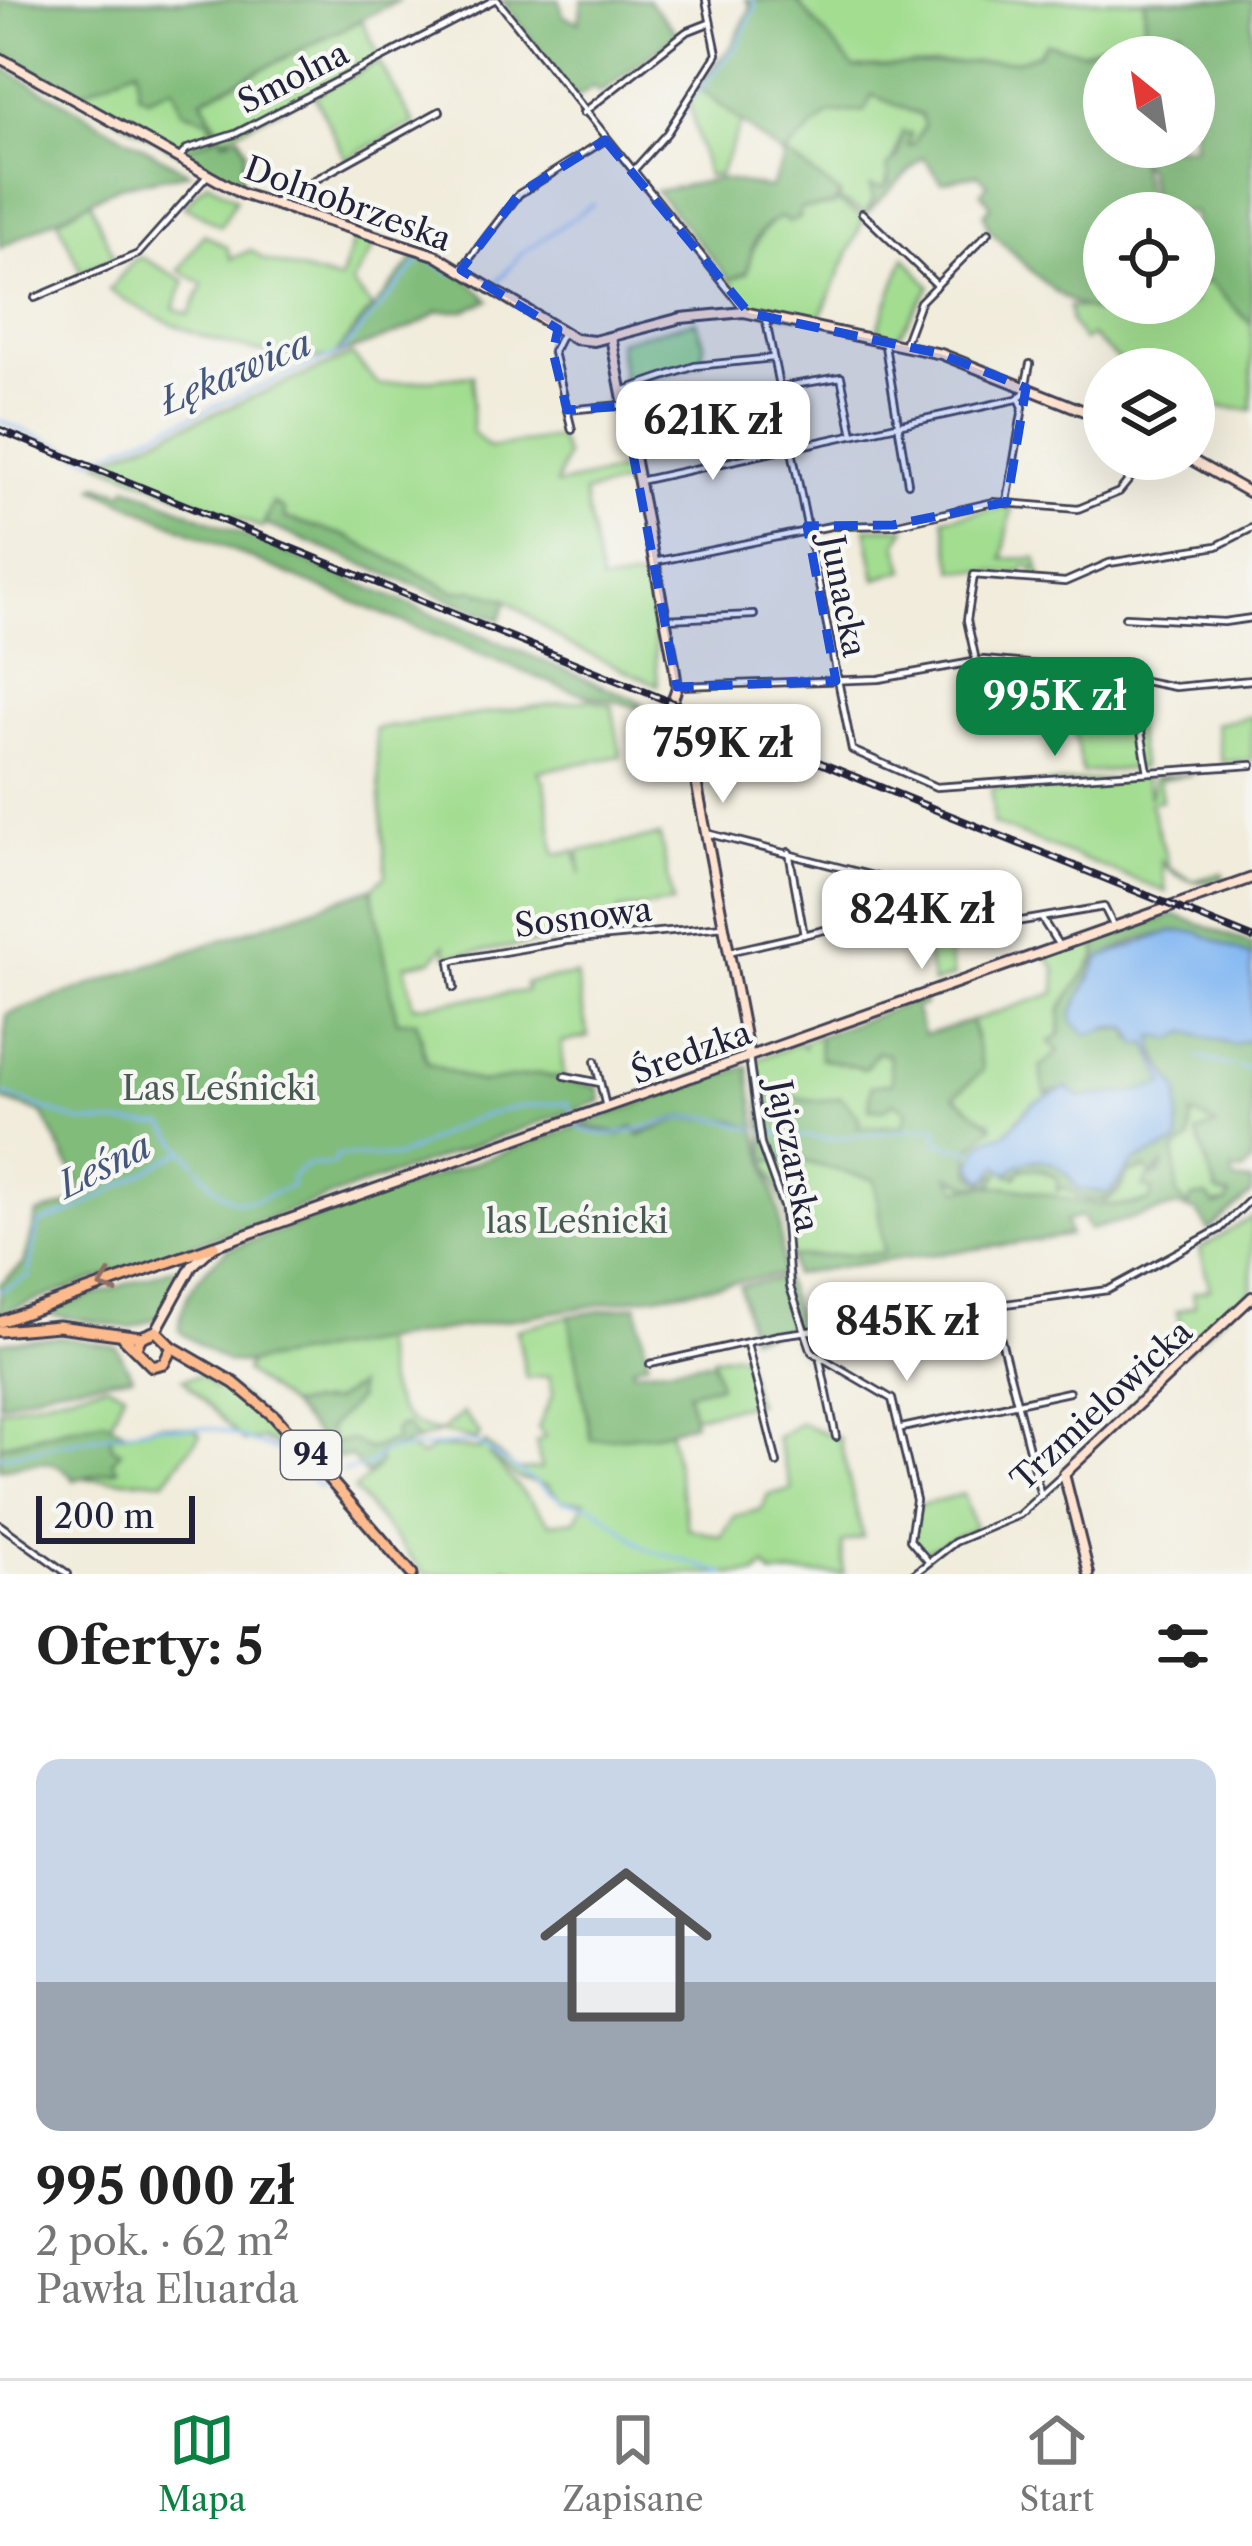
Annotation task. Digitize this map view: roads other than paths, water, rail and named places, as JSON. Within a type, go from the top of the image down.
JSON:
[{"type":"main road","points":[[0,1326],[214,1246]]},
{"type":"main road","points":[[0,1326],[141,1336],[156,1331]]},
{"type":"main road","name":"94","points":[[156,1331],[169,1348],[234,1383],[275,1417],[412,1574]]},
{"type":"main road","name":"94","points":[[119,1334],[147,1365],[169,1348]]},
{"type":"main road","points":[[136,1348],[141,1336]]},
{"type":"street","points":[[496,0],[744,312]]},
{"type":"street","name":"Smolna","points":[[178,159],[187,149],[224,140],[496,0]]},
{"type":"street","points":[[633,171],[668,133],[717,54],[706,0]]},
{"type":"street","points":[[583,113],[686,32],[711,22]]},
{"type":"street","name":"Dolnobrzeska","points":[[0,58],[208,175],[272,206],[435,255],[585,342],[681,318],[744,312],[904,345],[1083,411]]},
{"type":"street","points":[[272,206],[440,111]]},
{"type":"street","points":[[460,270],[519,194],[604,140]]},
{"type":"street","points":[[35,298],[131,259],[208,175]]},
{"type":"street","points":[[862,213],[937,285]]},
{"type":"street","points":[[904,345],[920,302],[989,232]]},
{"type":"street","name":"Junacka","points":[[765,316],[848,744],[858,754],[936,787],[1148,772]]},
{"type":"street","points":[[562,332],[553,352],[572,430]]},
{"type":"street","points":[[610,337],[677,687],[669,712],[687,739],[749,1057]]},
{"type":"street","points":[[884,340],[908,483]]},
{"type":"street","points":[[622,391],[695,366],[772,358]]},
{"type":"street","points":[[638,481],[1019,398],[1030,364]]},
{"type":"street","points":[[779,387],[842,376],[853,434]]},
{"type":"street","points":[[1007,502],[1023,407],[1019,398]]},
{"type":"street","points":[[567,410],[624,405]]},
{"type":"street","points":[[1215,473],[1252,494]]},
{"type":"street","points":[[654,562],[850,523],[893,525],[1007,502],[1051,510],[1091,506],[1129,480]]},
{"type":"street","points":[[976,662],[967,620],[974,575],[1065,582],[1109,562],[1217,546],[1252,528]]},
{"type":"street","points":[[665,620],[754,615]]},
{"type":"street","points":[[1125,617],[1224,622],[1252,618]]},
{"type":"street","points":[[677,687],[836,681],[976,662],[1180,688],[1252,680]]},
{"type":"street","points":[[1132,679],[1148,772],[1252,765]]},
{"type":"street","points":[[706,833],[959,898],[969,914],[996,923],[1104,908],[1114,927]]},
{"type":"street","points":[[789,852],[804,935]]},
{"type":"street","name":"Średzka","points":[[214,1246],[1252,878]]},
{"type":"street","points":[[728,952],[959,898]]},
{"type":"street","points":[[1042,919],[1059,946]]},
{"type":"street","name":"Sosnowa","points":[[454,988],[450,962],[566,941],[723,926]]},
{"type":"street","name":"Jajczarska","points":[[749,1057],[761,1145],[784,1209],[790,1287],[820,1360],[836,1438]]},
{"type":"street","points":[[596,1060],[606,1107]]},
{"type":"street","points":[[565,1076],[600,1083]]},
{"type":"street","points":[[650,1364],[807,1331],[1120,1286],[1220,1229],[1252,1198]]},
{"type":"street","points":[[156,1331],[192,1266],[214,1246]]},
{"type":"street","name":"Trzmielowicka","points":[[914,1574],[955,1542],[1019,1515],[1252,1297]]},
{"type":"street","points":[[992,1305],[1041,1496]]},
{"type":"street","points":[[169,1348],[171,1311]]},
{"type":"street","points":[[747,1344],[777,1463]]},
{"type":"street","points":[[820,1360],[889,1395],[902,1428],[916,1500],[910,1540],[928,1561]]},
{"type":"street","points":[[902,1428],[1070,1392]]},
{"type":"street","points":[[1064,1474],[1089,1574]]},
{"type":"street","points":[[0,1525],[68,1574]]},
{"type":"water","points":[[1172,931],[1197,932],[1252,957],[1252,1039],[1233,1045],[1187,1032],[1173,1039],[1153,1036],[1155,1057],[1179,1091],[1178,1143],[1135,1161],[1109,1193],[1078,1189],[1064,1171],[1037,1159],[1007,1174],[998,1165],[987,1180],[981,1178],[972,1165],[981,1144],[1007,1132],[1032,1104],[1066,1088],[1080,1098],[1165,1084],[1147,1043],[1139,1046],[1130,1029],[1111,1027],[1088,1035],[1073,1022],[1072,1013],[1100,958]]},
{"type":"waterway","name":"Łękawica","points":[[691,100],[738,45],[756,6],[752,0]]},
{"type":"waterway","name":"Łękawica","points":[[679,119],[685,108]]},
{"type":"waterway","name":"Łękawica","points":[[469,268],[494,286],[521,254],[593,204]]},
{"type":"waterway","name":"Łękawica","points":[[0,421],[93,459],[342,352],[423,257],[453,274]]},
{"type":"waterway","name":"Leśna","points":[[1198,1057],[1231,1066]]},
{"type":"waterway","name":"Leśna","points":[[1238,1067],[1252,1069]]},
{"type":"waterway","points":[[0,1093],[81,1122],[164,1125],[196,1164]]},
{"type":"waterway","name":"Leśna","points":[[424,1144],[476,1118],[510,1109],[567,1103],[573,1113]]},
{"type":"waterway","name":"Leśna","points":[[577,1127],[594,1133],[624,1133],[702,1117],[756,1129]]},
{"type":"waterway","name":"Leśna","points":[[764,1132],[831,1139],[932,1127],[938,1129],[936,1139]]},
{"type":"waterway","name":"Leśna","points":[[937,1142],[972,1151]]},
{"type":"waterway","name":"Leśna","points":[[199,1168],[220,1192],[249,1201],[291,1186],[291,1178],[306,1165],[334,1164],[336,1155],[398,1157],[421,1146]]},
{"type":"waterway","name":"Leśna","points":[[0,1291],[28,1277],[38,1224],[77,1210],[185,1150]]},
{"type":"waterway","points":[[0,1456],[161,1425],[208,1428],[292,1454],[318,1487],[326,1485]]},
{"type":"waterway","points":[[342,1472],[367,1466],[385,1451],[475,1442],[563,1501],[595,1507],[645,1548],[725,1574]]},
{"type":"railway","points":[[0,430],[1252,938]]},
{"type":"park label","name":"Las Leśnicki","points":[[219,1088]]},
{"type":"park label","name":"las Leśnicki","points":[[577,1221]]}]
